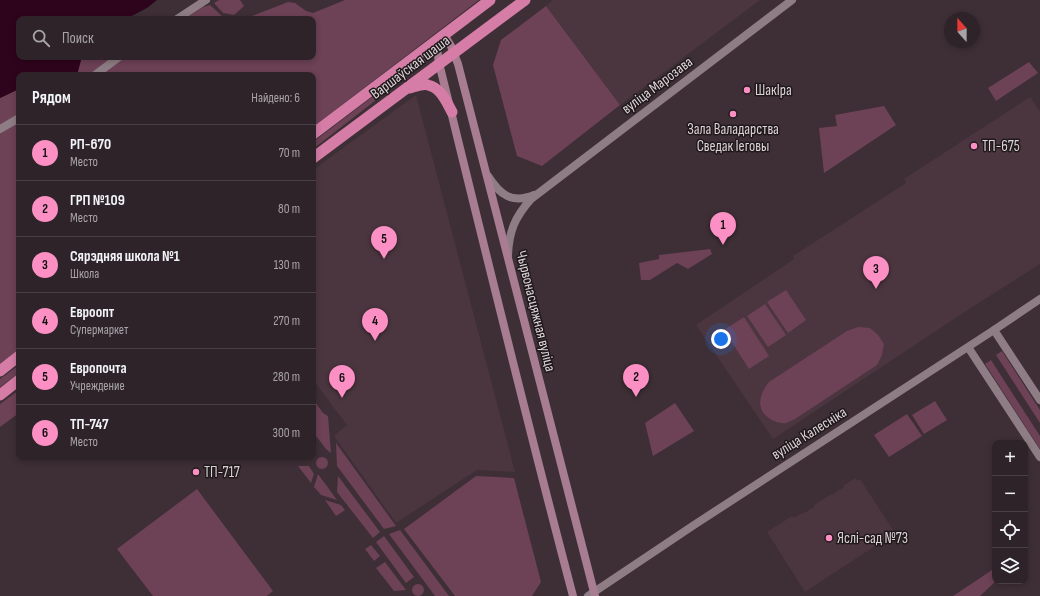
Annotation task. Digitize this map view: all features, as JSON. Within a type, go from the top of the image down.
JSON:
[{"type":"highway","name":"Варшаўская шаша","points":[[316,132],[490,0]]},
{"type":"highway","name":"Варшаўская шаша","points":[[316,156],[525,0]]},
{"type":"highway","points":[[406,88],[427,84],[438,90],[444,97],[452,112]]},
{"type":"highway","points":[[0,370],[16,358]]},
{"type":"highway","points":[[0,394],[16,382]]},
{"type":"main road","name":"Чырвонасцяжная вуліца","points":[[440,38],[454,52],[466,91],[592,595]]},
{"type":"main road","points":[[440,38],[439,63],[541,475],[573,596]]},
{"type":"street","points":[[182,16],[206,0]]},
{"type":"street","name":"вуліца Марозава","points":[[508,260],[510,239],[514,224],[525,206],[539,193],[792,0]]},
{"type":"street","points":[[99,72],[115,60]]},
{"type":"street","points":[[0,129],[16,120]]},
{"type":"street","name":"вуліца Марозава","points":[[486,173],[496,188],[504,195],[509,197],[524,198],[539,193]]},
{"type":"street","name":"вуліца Калесніка","points":[[592,595],[705,517],[1040,299]]},
{"type":"street","points":[[994,330],[1040,400]]},
{"type":"street","points":[[968,347],[1040,457]]},
{"type":"shaded area","points":[[0,0],[157,0],[147,8],[132,16],[16,16],[16,60],[81,60],[78,72],[16,72],[16,90],[0,98]]},
{"type":"shaded area","points":[[219,0],[240,0],[244,6],[234,15],[223,13],[214,3]]},
{"type":"shaded area","points":[[345,0],[479,0],[316,125],[316,72],[78,72],[81,60],[316,60],[316,16],[252,16],[288,2],[295,3],[306,11],[313,13]]},
{"type":"shaded area","points":[[553,0],[760,0],[620,105],[546,6]]},
{"type":"shaded area","points":[[210,5],[222,16],[189,16],[203,7]]},
{"type":"shaded area","points":[[546,6],[620,105],[542,166],[517,156],[493,65],[501,40]]},
{"type":"shaded area","points":[[422,59],[425,59],[426,61],[316,147],[316,140]]},
{"type":"shaded area","points":[[1029,62],[1038,73],[996,101],[988,88]]},
{"type":"shaded area","points":[[16,90],[16,353],[0,366],[0,98]]},
{"type":"shaded area","points":[[416,95],[515,472],[477,470],[396,523],[334,436],[347,425],[316,384],[316,168]]},
{"type":"shaded area","points":[[1030,97],[1040,112],[1040,264],[963,313],[773,439],[696,325],[794,259],[793,256],[906,183],[904,179]]},
{"type":"shaded area","points":[[884,106],[896,125],[824,173],[819,128],[837,126],[835,115]]},
{"type":"shaded area","points":[[710,249],[712,254],[688,269],[677,263],[650,280],[641,280],[639,263],[659,259],[659,255]]},
{"type":"shaded area","points":[[786,290],[806,320],[788,333],[767,302]]},
{"type":"shaded area","points":[[765,304],[786,335],[768,347],[747,316]]},
{"type":"shaded area","points":[[744,317],[769,356],[749,369],[724,330]]},
{"type":"shaded area","points":[[858,327],[870,328],[878,335],[884,344],[882,355],[877,365],[787,423],[774,421],[768,418],[761,409],[760,403],[762,392],[769,382],[847,331]]},
{"type":"shaded area","points":[[1002,351],[1040,410],[1040,423],[996,355]]},
{"type":"shaded area","points":[[991,360],[1040,436],[1040,449],[985,364]]},
{"type":"shaded area","points":[[16,367],[16,375],[0,387],[0,379]]},
{"type":"shaded area","points":[[16,392],[16,415],[0,427],[0,404]]},
{"type":"shaded area","points":[[935,401],[947,420],[924,434],[912,415]]},
{"type":"shaded area","points":[[316,403],[323,413],[328,416],[331,453],[316,436]]},
{"type":"shaded area","points":[[675,403],[694,431],[653,456],[645,423]]},
{"type":"shaded area","points":[[907,414],[922,436],[889,457],[874,435]]},
{"type":"shaded area","points":[[336,443],[396,526],[384,529],[337,466]]},
{"type":"shaded area","points":[[322,457],[326,459],[328,463],[326,467],[322,469],[318,467],[316,463],[318,459]]},
{"type":"shaded area","points":[[298,466],[309,466],[314,474],[311,483]]},
{"type":"shaded area","points":[[318,474],[337,500],[321,495],[314,487]]},
{"type":"shaded area","points":[[338,476],[380,532],[373,538],[337,492]]},
{"type":"shaded area","points":[[476,476],[514,478],[541,582],[532,596],[455,596],[404,529]]},
{"type":"shaded area","name":"Яслі-сад №73","points":[[855,478],[857,481],[860,479],[895,533],[805,592],[767,532],[792,516],[794,518],[802,513],[803,514]]},
{"type":"shaded area","points":[[197,489],[273,591],[267,596],[153,596],[117,549]]},
{"type":"shaded area","points":[[325,500],[341,505],[345,510],[336,516]]},
{"type":"shaded area","points":[[400,530],[449,596],[435,596],[389,534]]},
{"type":"shaded area","points":[[384,536],[414,577],[406,583],[376,542]]},
{"type":"shaded area","points":[[371,545],[380,556],[374,561],[365,549]]},
{"type":"shaded area","points":[[385,562],[406,590],[394,591],[376,568]]},
{"type":"shaded area","points":[[992,570],[993,584],[980,596],[953,596]]},
{"type":"shaded area","points":[[418,584],[422,586],[424,590],[422,594],[418,596],[414,594],[412,590],[414,586]]},
{"type":"place","name":"ШакІра","points":[[747,90]]},
{"type":"place","name":"Зала Валадарства Сведак Іеговы","points":[[733,114]]},
{"type":"place","name":"ТП-675","points":[[974,146]]},
{"type":"place","name":"РП-670","points":[[723,245]]},
{"type":"place","name":"Европочта","points":[[384,259]]},
{"type":"place","name":"Сярэдняя школа №1","points":[[876,289]]},
{"type":"place","name":"Евроопт","points":[[375,341]]},
{"type":"place","name":"ГРП №109","points":[[636,397]]},
{"type":"place","name":"ТП-747","points":[[342,398]]},
{"type":"place","name":"ТП-717","points":[[196,472]]},
{"type":"place","name":"Яслі-сад №73","points":[[829,538]]}]
